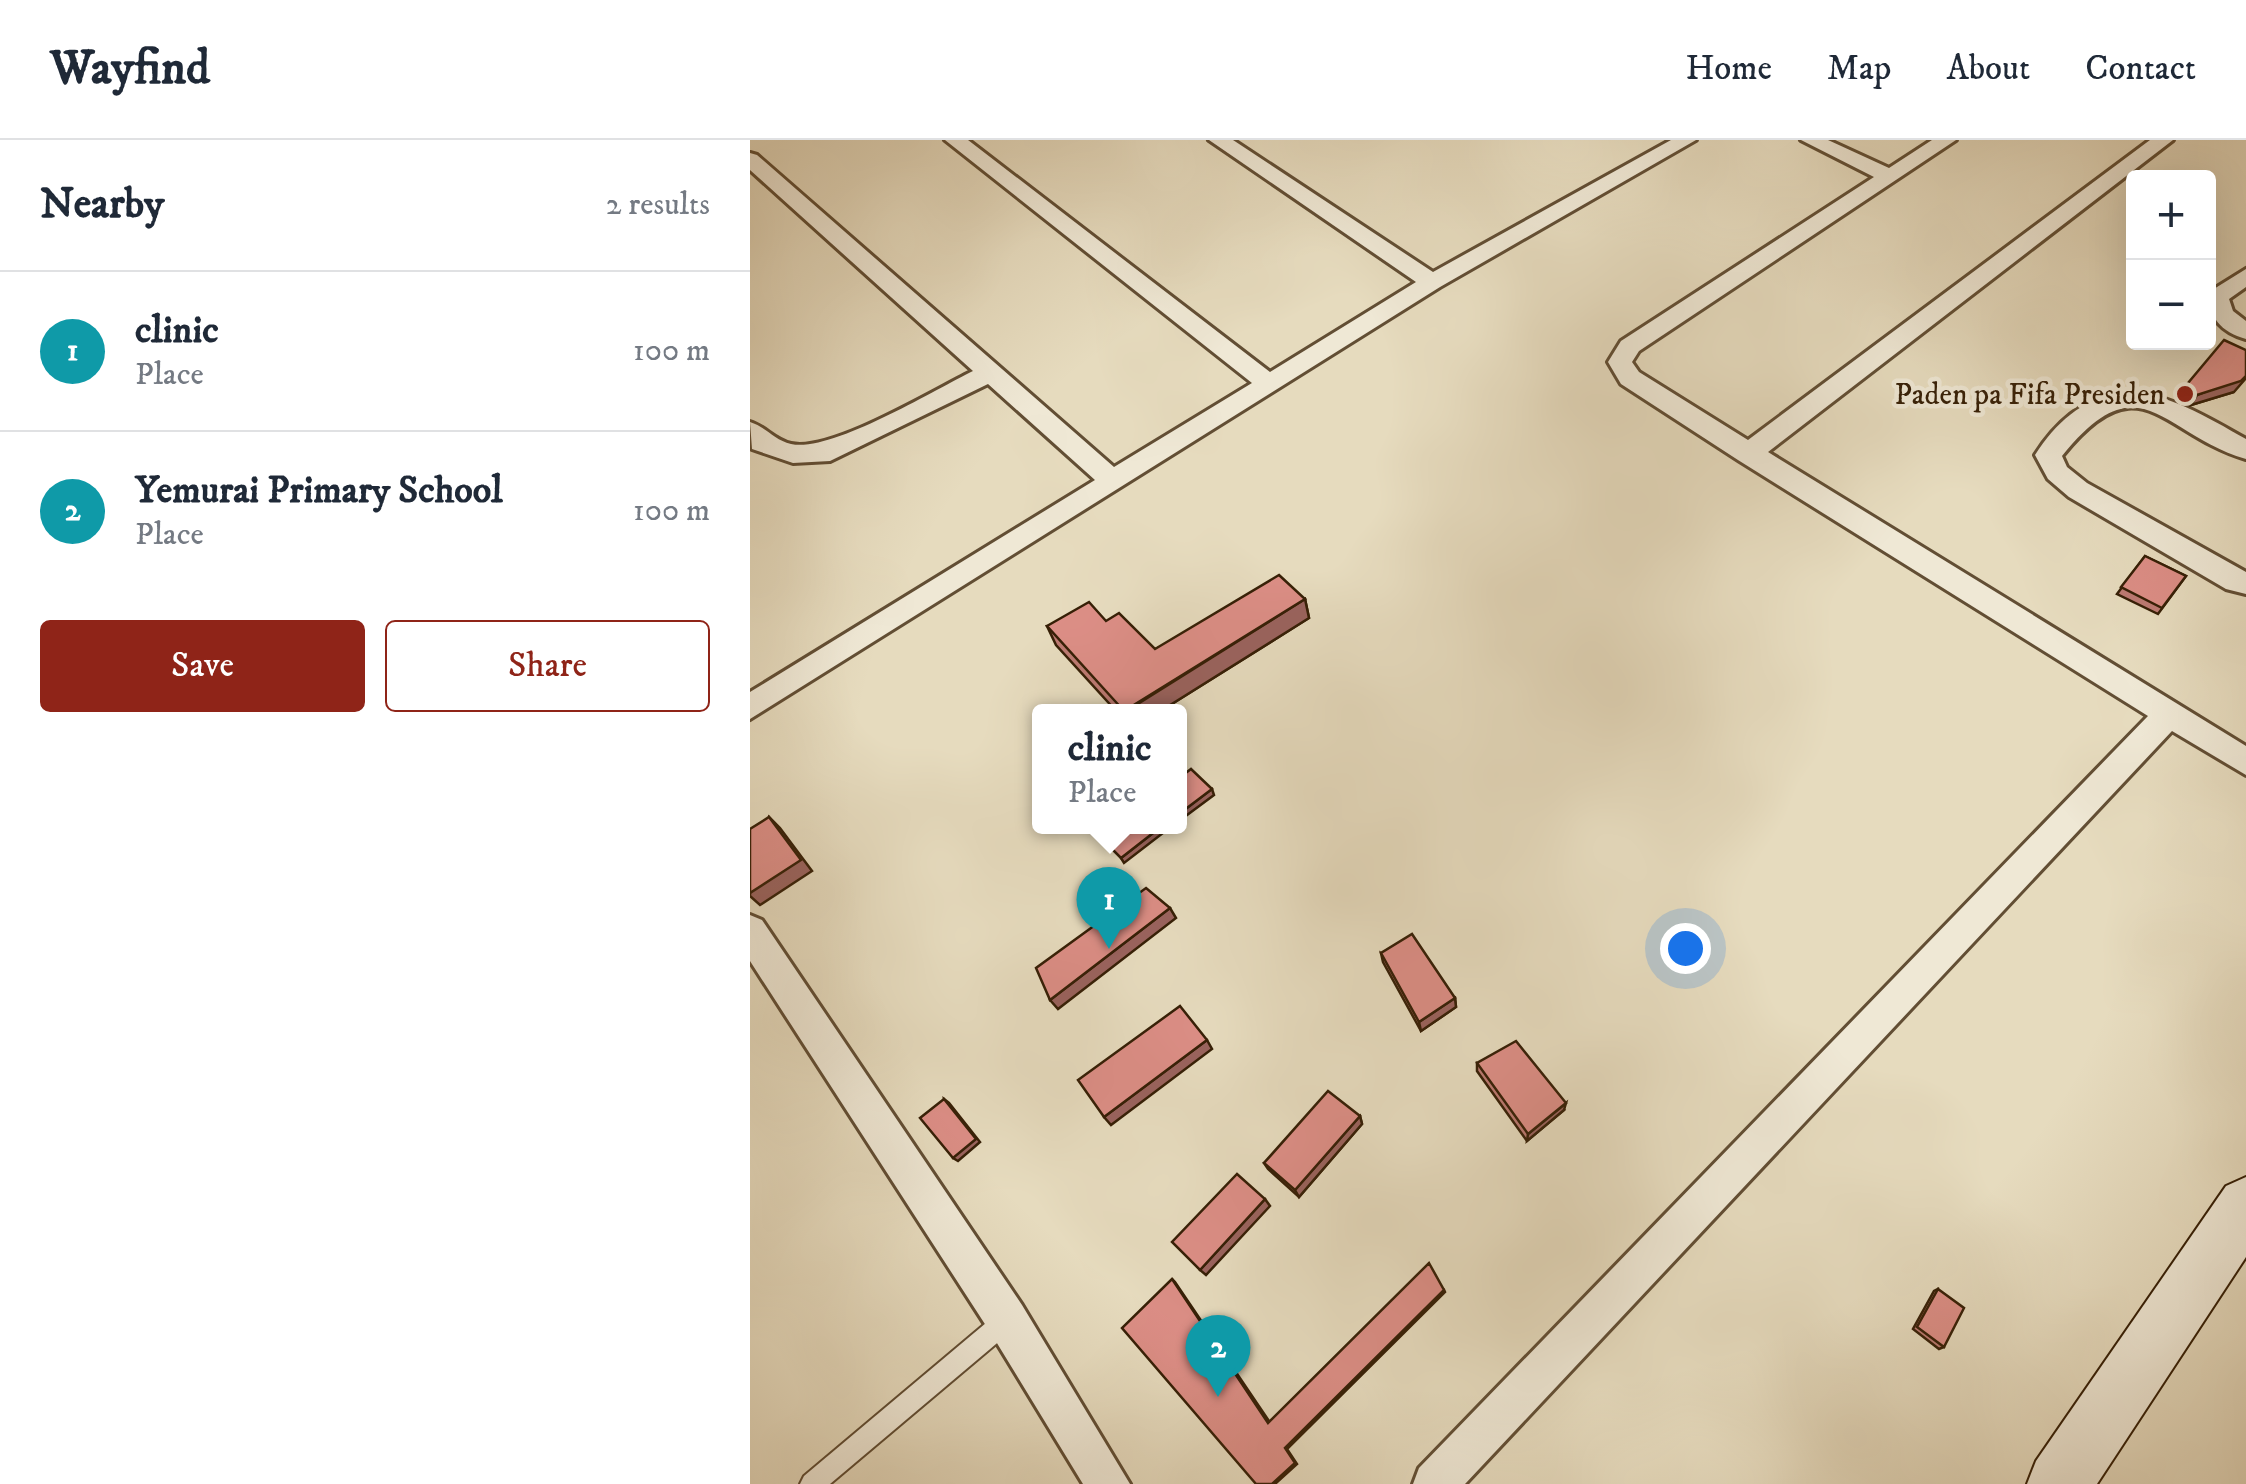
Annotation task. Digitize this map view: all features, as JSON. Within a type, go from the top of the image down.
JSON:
[{"type":"street","points":[[955,140],[1268,383]]},
{"type":"street","points":[[1219,140],[1432,282]]},
{"type":"street","points":[[750,707],[1432,282],[1686,140]]},
{"type":"street","points":[[1811,140],[1889,176]]},
{"type":"street","points":[[1946,140],[1630,346],[1620,362],[1630,378],[1748,454],[2246,762]]},
{"type":"street","points":[[1748,454],[2162,140]]},
{"type":"street","points":[[750,159],[1114,482]]},
{"type":"street","points":[[2246,276],[2217,298],[2219,310],[2228,322],[2246,331]]},
{"type":"street","points":[[750,431],[761,443],[793,454],[830,452],[989,373]]},
{"type":"street","points":[[2246,450],[2139,396],[2115,398],[2095,406],[2066,430],[2048,454],[2057,473],[2078,490],[2236,582],[2246,583]]},
{"type":"street","points":[[1436,1484],[2170,714]]},
{"type":"street","points":[[750,931],[1007,1320],[1108,1484]]},
{"type":"street","points":[[2060,1484],[2246,1206]]},
{"type":"lane","points":[[812,1484],[1007,1320]]},
{"type":"building","points":[[2224,340],[2246,350],[2246,376],[2197,395],[2183,389],[2216,350]]},
{"type":"building","points":[[2145,556],[2186,576],[2162,608],[2121,587]]},
{"type":"building","points":[[1279,575],[1305,599],[1135,704],[1118,704],[1047,626],[1089,602],[1106,621],[1119,613],[1155,649]]},
{"type":"building","points":[[1191,769],[1212,789],[1187,808],[1187,772]]},
{"type":"building","points":[[769,817],[801,860],[750,893],[750,829]]},
{"type":"building","points":[[1104,834],[1152,834],[1121,858],[1100,837]]},
{"type":"building","points":[[1146,888],[1170,908],[1050,1000],[1036,968]]},
{"type":"building","points":[[1412,934],[1455,998],[1419,1022],[1381,953]]},
{"type":"building","points":[[1180,1006],[1207,1040],[1104,1117],[1078,1080]]},
{"type":"building","points":[[1516,1041],[1566,1103],[1528,1134],[1477,1063]]},
{"type":"building","points":[[1328,1091],[1360,1116],[1295,1190],[1264,1163]]},
{"type":"building","points":[[944,1099],[976,1139],[953,1158],[920,1118]]},
{"type":"building","points":[[1237,1174],[1265,1199],[1200,1270],[1172,1242]]},
{"type":"building","points":[[1429,1263],[1444,1290],[1285,1448],[1295,1463],[1272,1484],[1256,1484],[1122,1328],[1172,1279],[1268,1423]]},
{"type":"building","points":[[1938,1289],[1964,1308],[1944,1347],[1917,1327]]},
{"type":"place","name":"Paden pa Fifa Presiden","points":[[2185,394]]},
{"type":"place","name":"clinic","points":[[1109,949]]},
{"type":"place","name":"Yemurai Primary School","points":[[1218,1397]]}]
